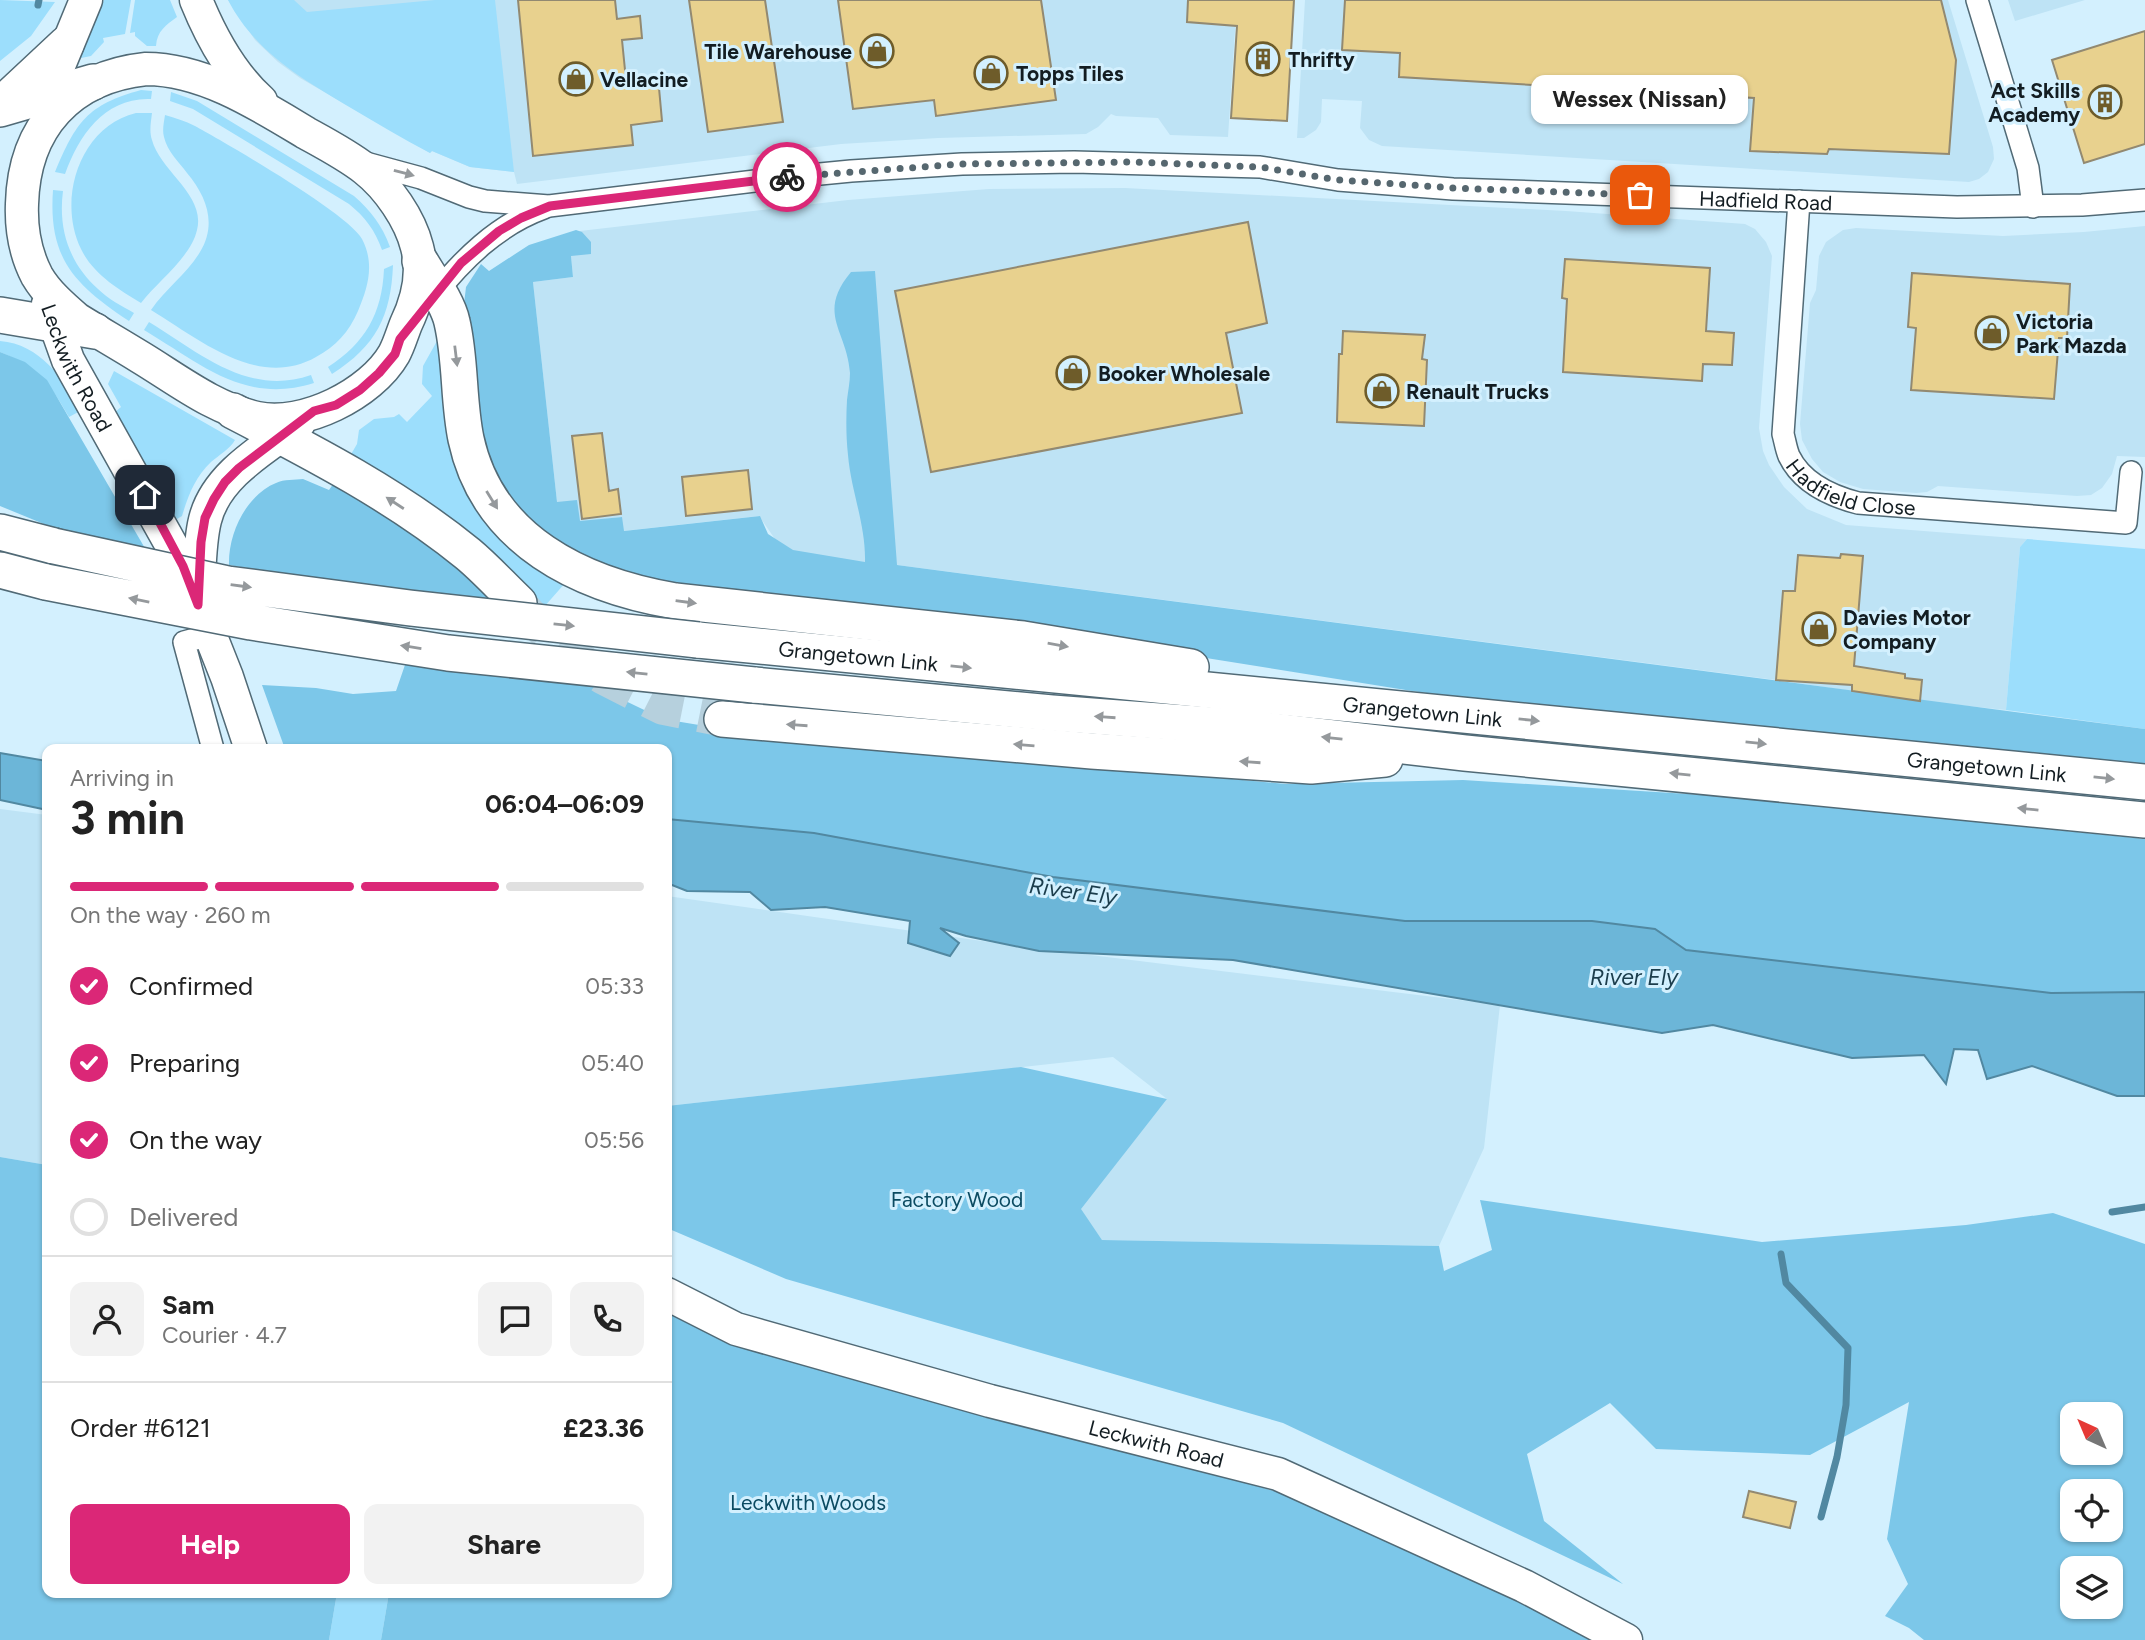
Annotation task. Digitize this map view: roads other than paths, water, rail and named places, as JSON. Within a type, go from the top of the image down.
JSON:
[{"type":"main road","points":[[86,0],[66,44],[49,94],[22,189],[21,225],[28,254],[38,276],[58,303],[95,331],[201,396],[335,464],[428,524],[469,555],[519,603]]},
{"type":"main road","points":[[196,0],[228,61],[256,97],[275,114]]},
{"type":"main road","points":[[0,107],[66,44]]},
{"type":"main road","points":[[0,107],[122,72],[162,69],[214,84],[275,114],[366,170],[386,190],[410,229],[420,261],[452,321],[465,437],[477,475],[490,498],[513,528],[544,554],[586,577],[643,595],[710,606],[1023,639],[1237,675],[1323,700]]},
{"type":"main road","points":[[34,142],[65,101],[93,82]]},
{"type":"main road","points":[[233,411],[260,419],[281,419],[336,405],[360,390],[395,354],[416,298],[420,261]]},
{"type":"main road","name":"Leckwith Road","points":[[38,276],[68,360],[183,566],[227,677],[249,744]]},
{"type":"main road","points":[[0,315],[95,331]]},
{"type":"main road","name":"Leckwith Road","points":[[198,605],[201,542],[205,518],[214,499],[225,482],[239,468],[314,411]]},
{"type":"main road","name":"Grangetown Link","points":[[0,532],[228,584],[410,608],[1052,676],[1323,700],[2145,782]]},
{"type":"main road","name":"Grangetown Link","points":[[0,570],[46,582],[251,622],[448,653],[1052,713],[1238,727],[1465,753],[2145,820]]},
{"type":"main road","points":[[722,719],[1092,751],[1311,766],[1465,753]]},
{"type":"main road","name":"Leckwith Road","points":[[672,1297],[736,1329],[990,1401],[1278,1474],[1524,1586],[1626,1640]]},
{"type":"street","points":[[1978,0],[2028,169],[2033,207]]},
{"type":"street","points":[[351,159],[421,178],[469,197],[505,204],[550,206]]},
{"type":"street","name":"Hadfield Road","points":[[550,206],[851,171],[962,164],[1074,162],[1260,167],[1338,180],[1453,188],[1957,208],[2033,207],[2145,200]]},
{"type":"street","name":"Hadfield Close","points":[[1799,201],[1783,434],[1789,456],[1819,489],[1857,503],[2126,523],[2131,472]]},
{"type":"street","points":[[400,339],[461,263],[499,231],[550,206]]},
{"type":"street","points":[[210,635],[184,642],[212,744]]},
{"type":"water","points":[[0,753],[42,760],[42,809],[0,800]]},
{"type":"water","name":"River Ely","points":[[672,819],[814,833],[1053,877],[1405,921],[1592,921],[1655,929],[1686,950],[2051,993],[2145,992],[2145,1096],[2117,1096],[2032,1066],[1987,1079],[1978,1050],[1954,1049],[1946,1084],[1924,1055],[1852,1058],[1713,1025],[1662,1033],[1233,960],[1039,951],[940,928],[959,943],[950,956],[908,943],[910,921],[825,907],[771,910],[750,892],[687,891],[672,885]]},
{"type":"waterway","points":[[38,5],[39,0]]},
{"type":"waterway","points":[[2112,1212],[2145,1207]]},
{"type":"waterway","points":[[1781,1254],[1786,1283],[1848,1348],[1846,1405],[1837,1457],[1821,1517]]},
{"type":"tunnel","points":[[522,607],[553,640],[603,677],[662,707],[722,719]]},
{"type":"place","name":"Tile Warehouse","points":[[877,51]]},
{"type":"place","name":"Thrifty","points":[[1263,59]]},
{"type":"place","name":"Topps Tiles","points":[[991,73]]},
{"type":"place","name":"Vellacine","points":[[576,79]]},
{"type":"place","name":"Act Skills Academy","points":[[2105,102]]},
{"type":"place","name":"Wessex (Nissan)","points":[[1640,195]]},
{"type":"place","name":"Victoria Park Mazda","points":[[1992,333]]},
{"type":"place","name":"Booker Wholesale","points":[[1073,373]]},
{"type":"place","name":"Renault Trucks","points":[[1382,391]]},
{"type":"place","name":"Davies Motor Company","points":[[1819,629]]},
{"type":"park label","name":"Factory Wood","points":[[957,1199]]},
{"type":"park label","name":"Leckwith Woods","points":[[808,1502]]}]
